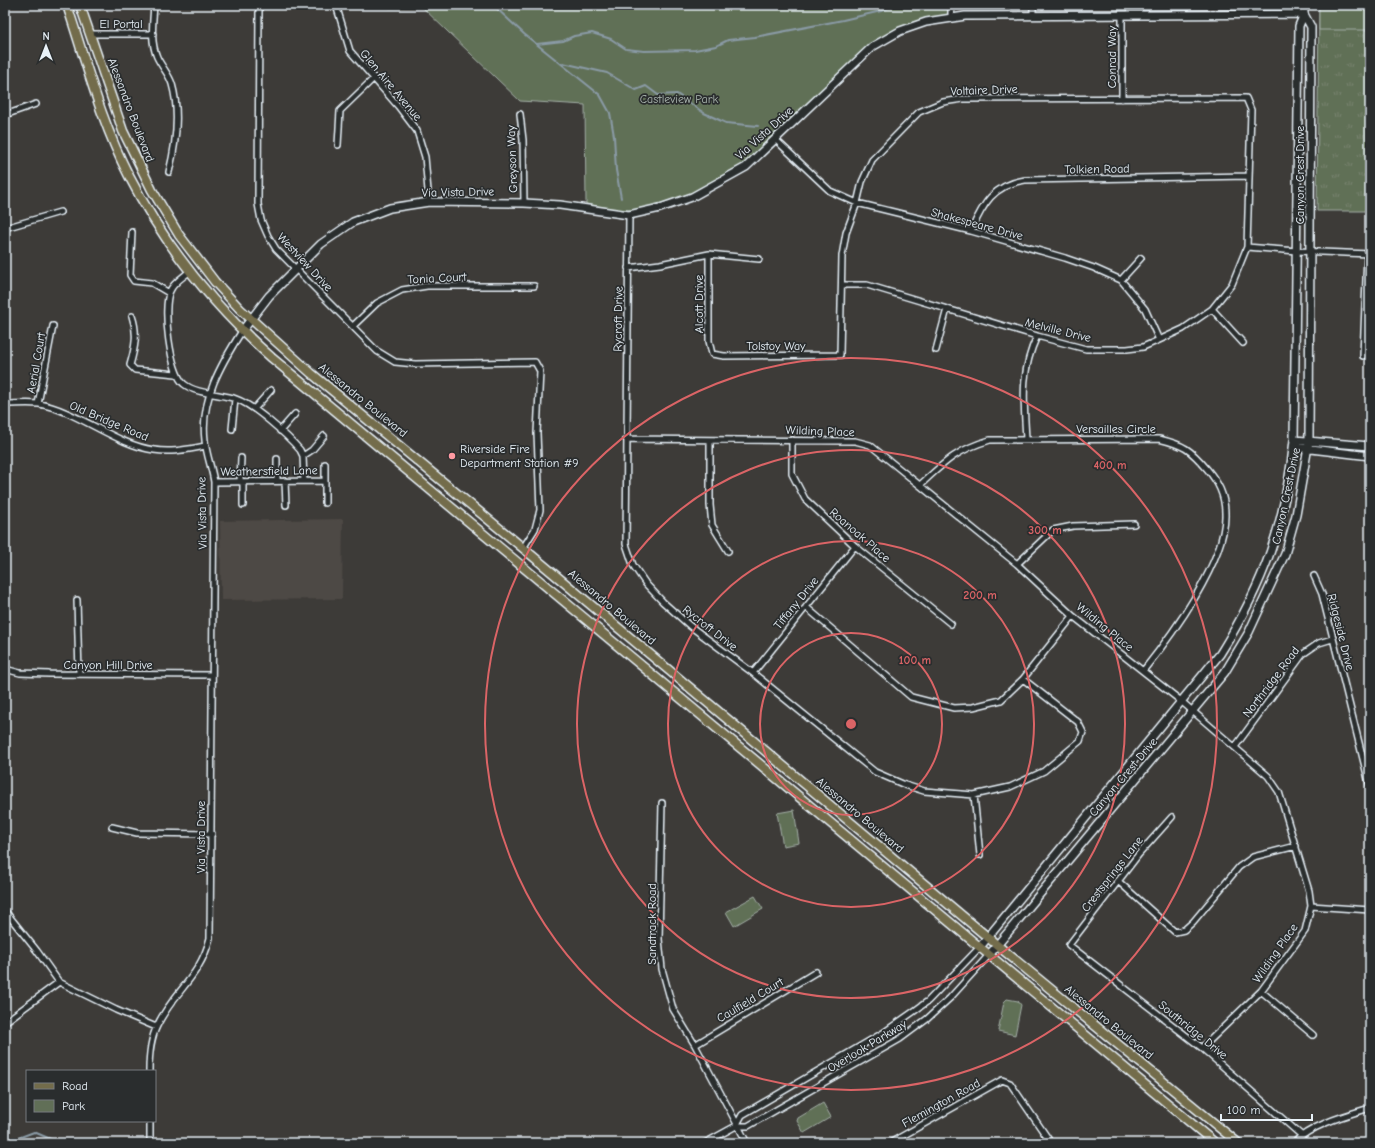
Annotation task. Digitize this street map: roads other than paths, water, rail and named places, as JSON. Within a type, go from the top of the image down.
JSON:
[{"type":"main road","name":"Alessandro Boulevard","points":[[67,5],[111,136],[128,175],[152,218],[189,272],[242,331],[1215,1143]]},
{"type":"main road","name":"Alessandro Boulevard","points":[[80,5],[124,130],[152,190],[179,235],[196,258],[215,282],[250,319],[306,368],[997,945],[1238,1143]]},
{"type":"main road","name":"Canyon Crest Drive","points":[[980,947],[989,938],[1220,654],[1238,626],[1257,589],[1273,548],[1286,504],[1294,444],[1299,26],[1304,14],[1304,5]]},
{"type":"main road","name":"Via Vista Drive","points":[[242,331],[250,319],[295,269],[321,244],[353,222],[390,208],[429,202],[524,203],[560,205],[629,214],[660,208],[692,197],[746,166],[776,140],[851,65],[872,47],[900,32],[926,22],[951,18],[1032,16],[1304,14]]},
{"type":"main road","name":"Canyon Crest Drive","points":[[989,955],[1225,672],[1249,632],[1285,554],[1296,515],[1309,441],[1311,27],[1304,14]]},
{"type":"main road","points":[[1294,444],[1309,441],[1370,446]]},
{"type":"main road","points":[[1294,444],[1307,450],[1370,456]]},
{"type":"street","points":[[154,5],[153,34],[156,56],[172,81],[175,97],[175,147],[169,172]]},
{"type":"street","name":"Westview Drive","points":[[259,5],[258,204],[261,220],[268,236],[276,249],[295,269],[377,351],[394,362],[415,364],[535,362],[540,371],[537,433],[540,510],[535,529],[523,548]]},
{"type":"street","name":"Glen Aire Avenue","points":[[336,5],[350,51],[398,106],[416,131],[425,157],[429,202]]},
{"type":"street","points":[[951,5],[951,18]]},
{"type":"street","points":[[1032,5],[1032,16]]},
{"type":"street","points":[[1249,15],[1250,5]]},
{"type":"street","name":"Conrad Way","points":[[1122,15],[1122,99]]},
{"type":"street","name":"El Portal","points":[[90,34],[153,34]]},
{"type":"street","points":[[338,145],[340,111],[374,78]]},
{"type":"street","name":"Voltaire Drive","points":[[840,355],[842,256],[846,233],[857,203],[862,182],[872,160],[919,112],[943,102],[963,99],[1246,98]]},
{"type":"street","name":"Melville Drive","points":[[842,285],[867,286],[1086,349],[1108,350],[1143,347],[1160,340],[1183,329],[1212,309],[1232,284],[1247,247],[1251,110],[1246,98]]},
{"type":"street","points":[[5,115],[36,104]]},
{"type":"street","name":"Greyson Way","points":[[520,114],[523,140],[524,203]]},
{"type":"street","name":"Shakespeare Drive","points":[[776,140],[830,191],[857,203],[971,231],[1065,258],[1094,268],[1121,280],[1145,309],[1160,340]]},
{"type":"street","name":"Tolkien Road","points":[[971,231],[982,207],[994,193],[1011,182],[1025,180],[1249,176]]},
{"type":"street","points":[[5,228],[60,212]]},
{"type":"street","name":"Rycroft Drive","points":[[629,214],[626,544],[633,565],[646,584],[663,602],[690,626],[753,673],[875,772],[905,785],[924,791],[974,795],[1010,787],[1044,771],[1080,741],[1083,732],[1078,722],[1024,679]]},
{"type":"street","points":[[132,232],[130,275],[134,281],[152,283],[169,293]]},
{"type":"street","points":[[1247,247],[1311,252],[1368,254],[1364,356]]},
{"type":"street","points":[[628,268],[660,264],[709,254],[759,259]]},
{"type":"street","name":"Alcott Drive","points":[[709,254],[709,341],[712,354]]},
{"type":"street","points":[[1121,280],[1141,258]]},
{"type":"street","points":[[189,272],[172,287],[169,293],[167,320],[176,374],[185,386],[236,399],[254,409],[297,447],[303,456],[304,481]]},
{"type":"street","name":"Tonia Court","points":[[353,326],[377,303],[402,290],[427,286],[534,286]]},
{"type":"street","points":[[936,350],[947,309]]},
{"type":"street","points":[[1212,309],[1243,343]]},
{"type":"street","points":[[132,316],[136,325],[136,344],[130,364],[135,370],[176,374]]},
{"type":"street","name":"Aerial Court","points":[[38,404],[53,326]]},
{"type":"street","name":"Via Vista Drive","points":[[150,1070],[151,1043],[156,1027],[163,1013],[199,968],[206,953],[212,922],[214,482],[206,446],[204,415],[210,393],[218,374],[242,331]]},
{"type":"street","points":[[1026,439],[1023,384],[1028,354],[1037,336]]},
{"type":"street","name":"Tolstoy Way","points":[[712,354],[724,356],[840,355]]},
{"type":"street","points":[[254,409],[271,390]]},
{"type":"street","points":[[232,429],[236,399]]},
{"type":"street","name":"Old Bridge Road","points":[[5,404],[38,404],[55,409],[129,443],[153,450],[172,452],[206,446]]},
{"type":"street","points":[[280,431],[295,414]]},
{"type":"street","points":[[303,456],[312,450],[324,436]]},
{"type":"street","name":"Wilding Place","points":[[626,439],[855,441],[870,445],[1017,564],[1073,616],[1181,701],[1268,776],[1279,792],[1309,891],[1311,906],[1305,931],[1261,991],[1202,1048]]},
{"type":"street","name":"Versailles Circle","points":[[920,486],[951,456],[972,445],[990,440],[1160,439],[1180,444],[1195,454],[1218,483],[1222,493],[1225,513],[1224,530],[1219,545],[1195,597],[1167,641],[1143,671]]},
{"type":"street","points":[[710,440],[710,505],[712,525],[728,551]]},
{"type":"street","name":"Roanoak Place","points":[[792,440],[792,474],[805,499],[855,546],[951,624]]},
{"type":"street","points":[[241,458],[243,505]]},
{"type":"street","points":[[277,459],[278,481]]},
{"type":"street","points":[[325,464],[325,503]]},
{"type":"street","points":[[285,481],[286,505]]},
{"type":"street","name":"Weathersfield Lane","points":[[214,482],[325,481]]},
{"type":"street","points":[[1017,564],[1053,530],[1073,526],[1134,524]]},
{"type":"street","name":"Tiffany Drive","points":[[753,673],[855,546]]},
{"type":"street","name":"Ridgeside Drive","points":[[1314,576],[1322,594],[1370,787]]},
{"type":"street","points":[[77,600],[79,674]]},
{"type":"street","points":[[806,607],[911,697],[954,708],[974,707],[1001,700],[1024,679],[1073,616]]},
{"type":"street","name":"Northridge Road","points":[[1235,747],[1303,654],[1319,643],[1332,639]]},
{"type":"street","name":"Canyon Hill Drive","points":[[5,669],[20,673],[212,675]]},
{"type":"street","points":[[974,795],[980,855]]},
{"type":"street","name":"Sandtrack Road","points":[[662,803],[659,939],[662,969],[673,1009],[695,1045],[736,1126],[747,1143]]},
{"type":"street","name":"Crestsprings Lane","points":[[1069,945],[1118,881],[1172,817]]},
{"type":"street","points":[[112,827],[137,833],[212,834]]},
{"type":"street","points":[[1118,881],[1175,932],[1184,930],[1193,922],[1239,867],[1253,857],[1296,846]]},
{"type":"street","points":[[1311,906],[1370,910]]},
{"type":"street","points":[[5,911],[37,951],[59,982],[116,1010],[156,1027]]},
{"type":"street","name":"Southridge Drive","points":[[1069,945],[1202,1048],[1301,1135]]},
{"type":"street","name":"Overlook Parkway","points":[[736,1126],[742,1115],[883,1033],[913,1012],[932,996],[980,947]]},
{"type":"street","name":"Overlook Parkway","points":[[705,1143],[736,1126],[748,1126],[900,1039],[927,1019],[950,998],[989,955]]},
{"type":"street","name":"Caulfield Court","points":[[695,1045],[816,972]]},
{"type":"street","points":[[5,1022],[59,982]]},
{"type":"street","points":[[1261,991],[1313,1035]]},
{"type":"street","name":"Flemington Road","points":[[890,1143],[1002,1080],[1010,1084],[1051,1143]]},
{"type":"street","points":[[1294,1143],[1301,1135],[1344,1116],[1370,1108]]},
{"type":"street","points":[[150,1122],[150,1143]]},
{"type":"waterway","points":[[493,5],[524,34],[600,95],[610,113],[614,136],[616,170],[621,198]]},
{"type":"waterway","points":[[537,44],[563,41],[574,36],[592,33],[611,39],[626,49],[644,51],[695,50],[716,46],[728,40],[755,37],[843,20],[881,11],[896,5]]},
{"type":"waterway","points":[[563,63],[607,73],[636,90],[646,86],[658,95],[677,94],[704,113],[726,123],[758,126]]},
{"type":"waterway","points":[[5,1140],[18,1138],[34,1132],[53,1140],[54,1143]]},
{"type":"place","name":"Riverside Fire Department Station #9","points":[[452,456]]},
{"type":"park label","name":"Castleview Park","points":[[679,99]]}]
